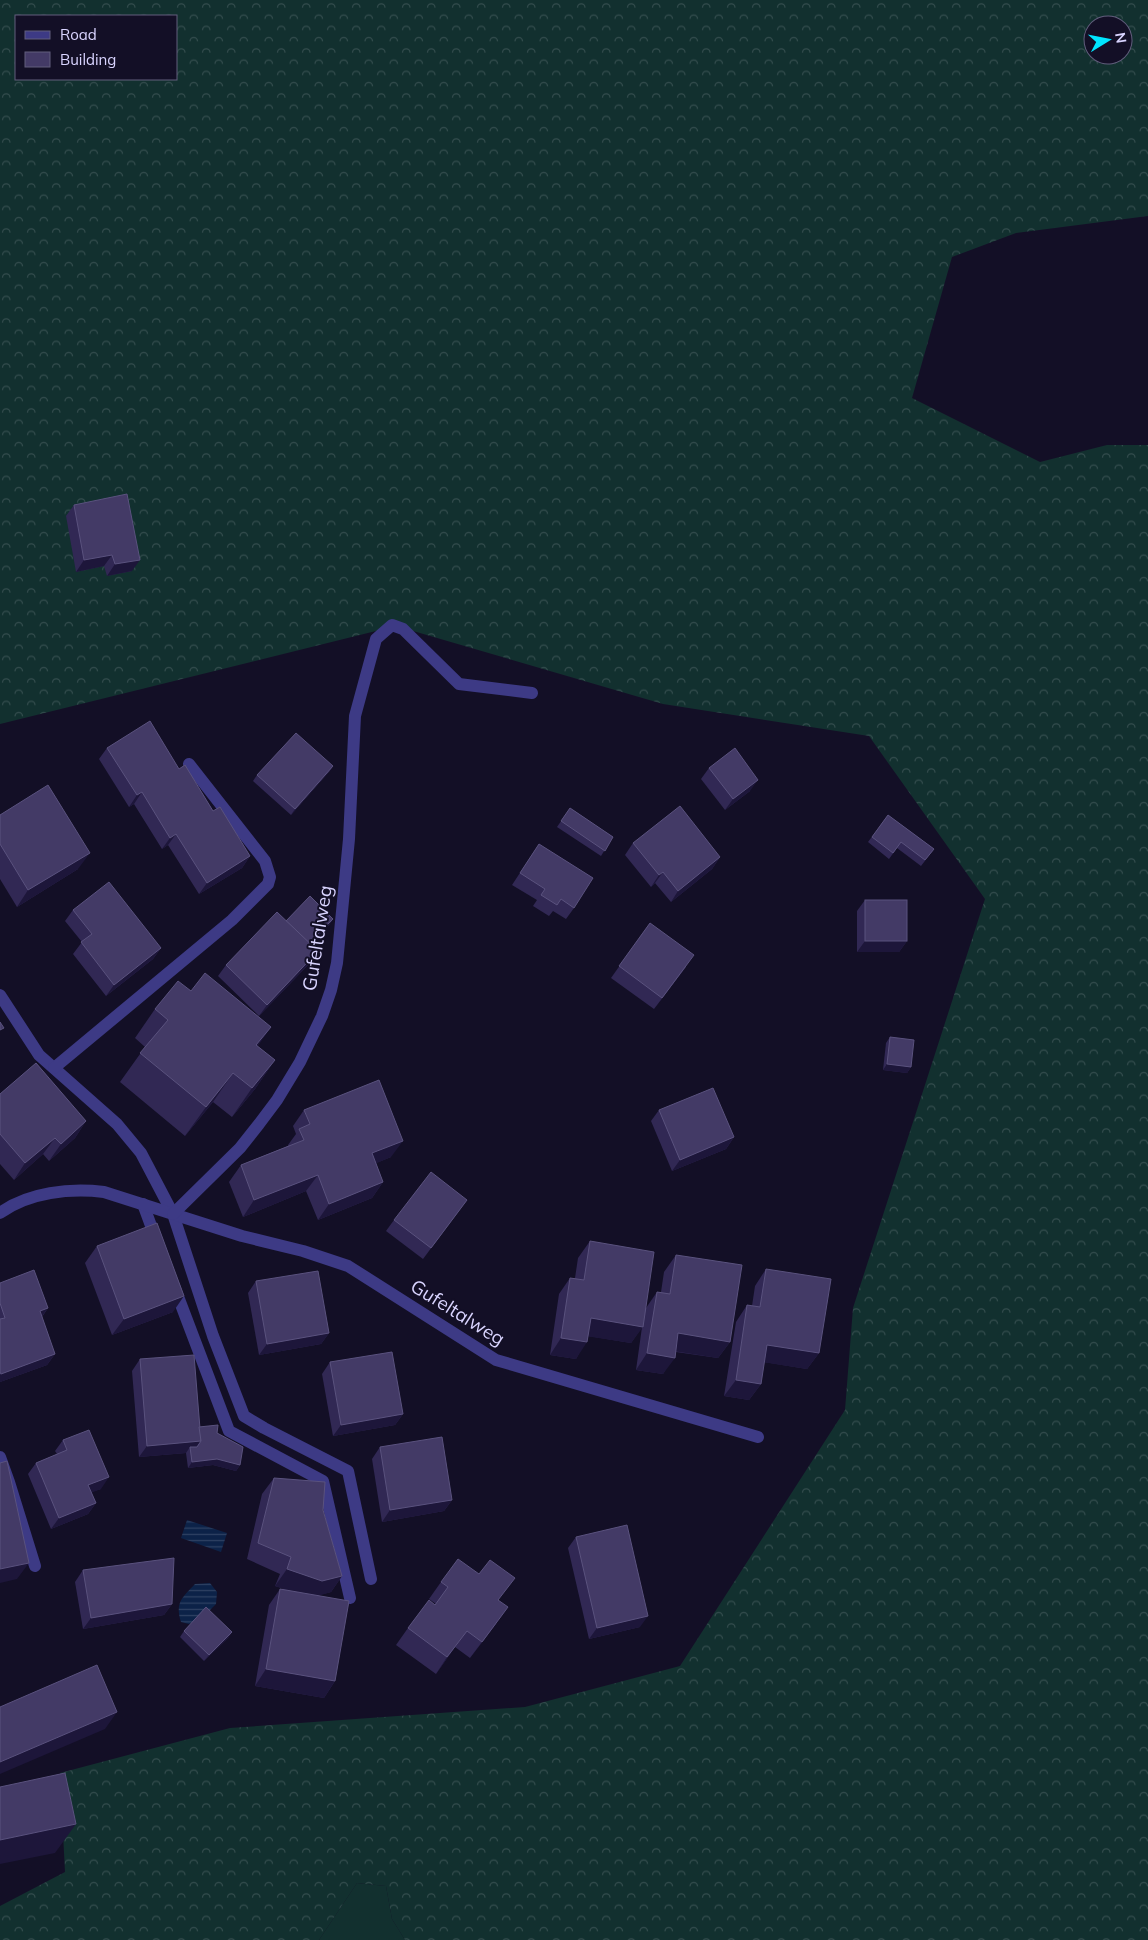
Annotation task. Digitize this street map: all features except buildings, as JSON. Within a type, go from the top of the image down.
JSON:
[{"type":"street","name":"Gufeltalweg","points":[[173,1214],[240,1148],[259,1124],[277,1100],[300,1062],[322,1016],[331,990],[337,963],[349,839],[355,716],[376,639],[392,625],[403,629],[459,684],[532,693]]},
{"type":"street","points":[[54,1068],[232,920],[268,884],[270,877],[265,861],[189,764]]},
{"type":"street","points":[[0,995],[39,1055],[117,1124],[141,1153],[173,1214],[244,1416],[348,1471],[372,1579]]},
{"type":"street","name":"Gufeltalweg","points":[[0,1213],[36,1197],[83,1190],[104,1192],[242,1236],[303,1250],[348,1266],[496,1360],[758,1438]]},
{"type":"street","points":[[143,1204],[163,1256]]},
{"type":"street","points":[[169,1274],[229,1431],[323,1482],[350,1598]]},
{"type":"street","points":[[0,1457],[35,1566]]},
{"type":"green space","points":[[0,0],[1148,0],[1148,216],[1016,233],[952,257],[912,398],[1040,462],[1107,445],[1148,445],[1148,1940],[405,1940],[392,1919],[386,1886],[357,1883],[319,1940],[0,1940],[0,1906],[65,1872],[60,1773],[230,1728],[525,1707],[680,1666],[845,1410],[853,1308],[985,899],[869,736],[663,704],[396,626],[0,724]]},
{"type":"green space","points":[[357,1883],[386,1886],[392,1919],[405,1940],[319,1940]]},
{"type":"water","points":[[187,1520],[227,1533],[221,1552],[181,1538]]},
{"type":"water","points":[[210,1583],[217,1592],[216,1604],[205,1615],[189,1624],[181,1622],[179,1605],[183,1597],[195,1584]]}]
